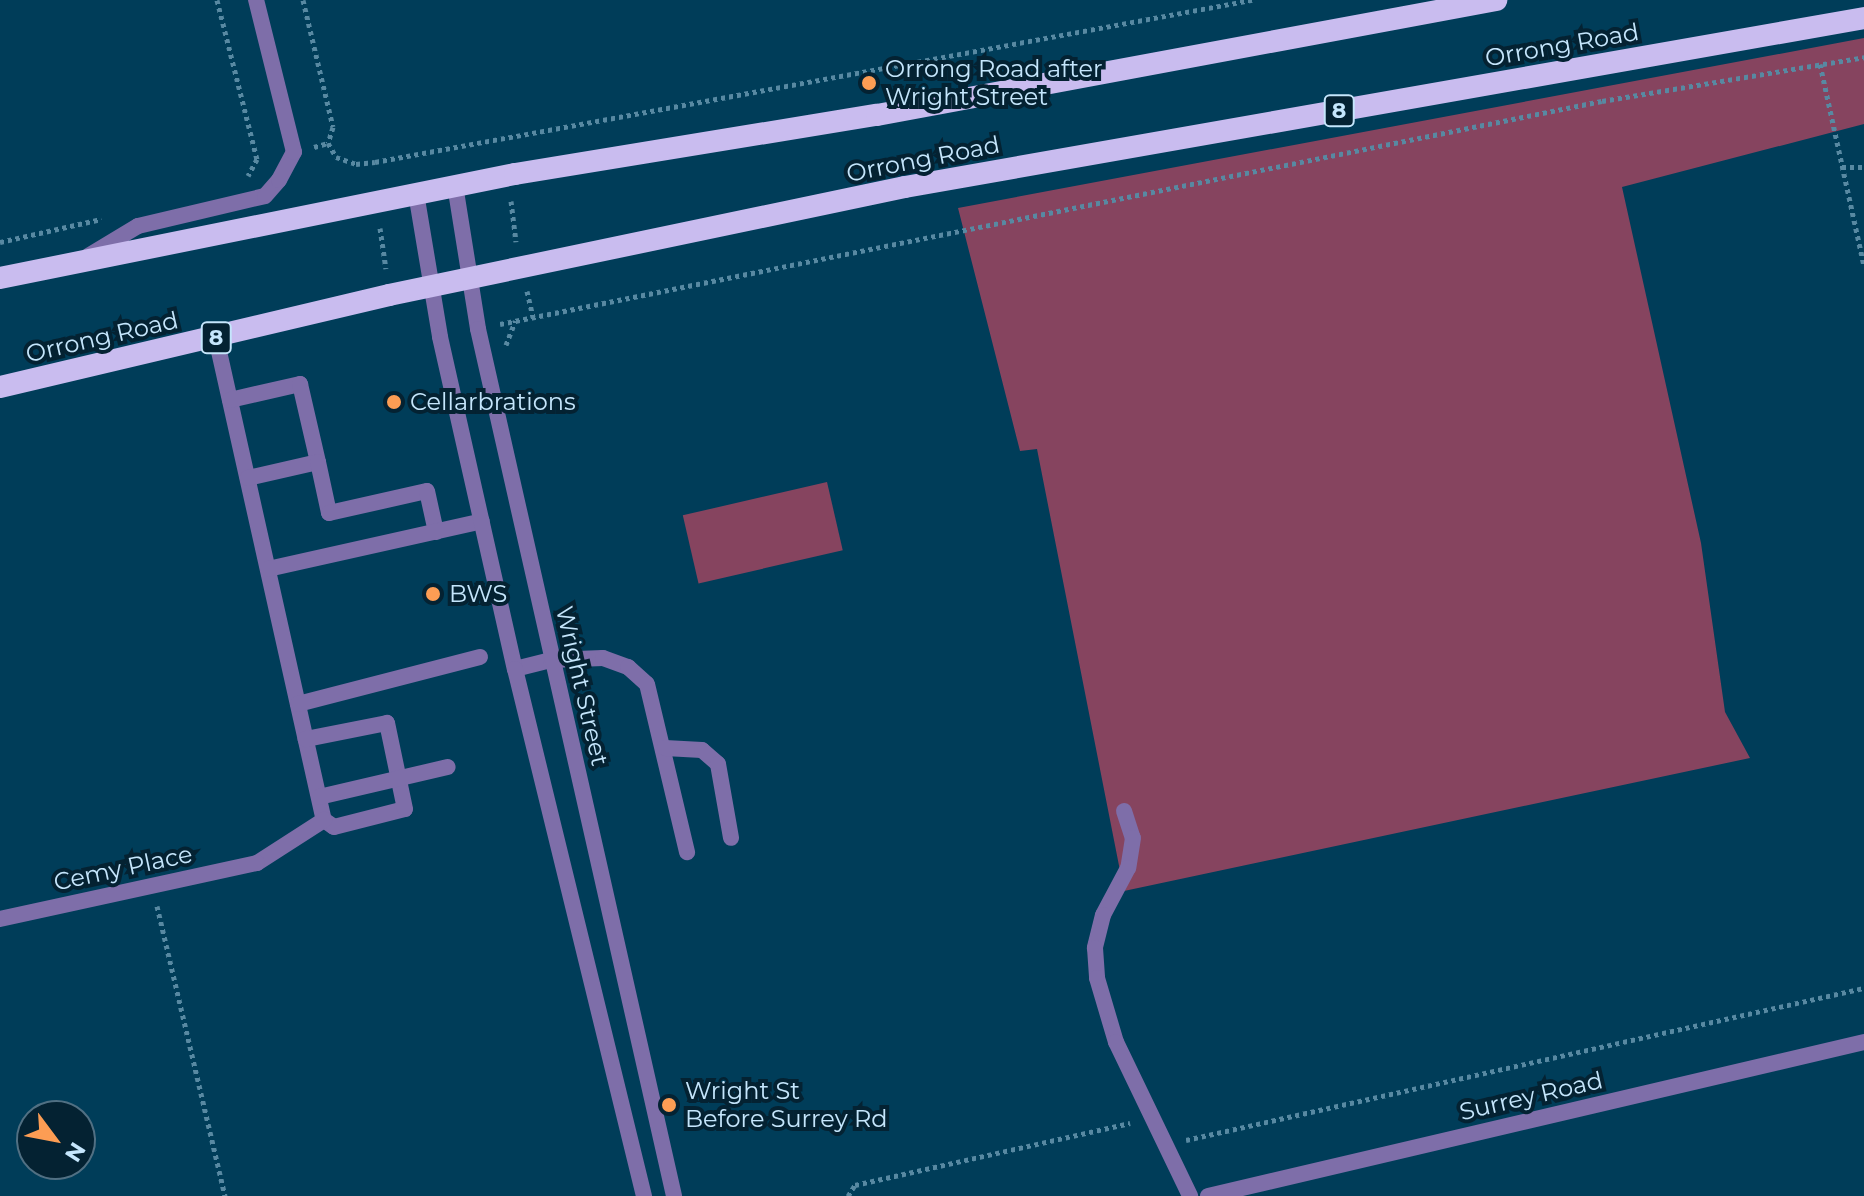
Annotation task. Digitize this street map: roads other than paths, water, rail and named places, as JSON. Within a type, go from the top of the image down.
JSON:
[{"type":"highway","points":[[0,278],[508,175],[877,115],[1496,0]]},
{"type":"highway","name":"Orrong Road","points":[[0,387],[432,288],[905,187],[1864,18]]},
{"type":"street","points":[[80,261],[138,226],[265,196],[294,152],[256,0]]},
{"type":"street","name":"Wright Street","points":[[455,185],[469,280],[551,660],[674,1196]]},
{"type":"street","points":[[416,193],[432,288],[515,669],[644,1196]]},
{"type":"street","points":[[216,338],[324,820],[334,827],[405,809],[387,723],[306,739]]},
{"type":"street","points":[[230,400],[300,384],[329,513],[427,491],[436,532]]},
{"type":"street","points":[[248,478],[318,462]]},
{"type":"street","points":[[268,569],[482,521]]},
{"type":"street","points":[[298,704],[480,657]]},
{"type":"street","points":[[515,669],[551,660],[603,658],[628,667],[647,684],[665,748],[687,852]]},
{"type":"street","points":[[665,748],[702,750],[718,764],[731,838]]},
{"type":"street","points":[[319,797],[448,767]]},
{"type":"street","points":[[1124,811],[1133,838],[1128,868],[1103,915],[1095,948],[1097,978],[1116,1042],[1190,1196]]},
{"type":"street","name":"Cemy Place","points":[[0,919],[257,863],[324,820]]},
{"type":"street","name":"Surrey Road","points":[[1208,1196],[1864,1042]]},
{"type":"place","name":"Orrong Road after Wright Street","points":[[869,83]]},
{"type":"place","name":"Cellarbrations","points":[[394,402]]},
{"type":"place","name":"BWS","points":[[433,594]]},
{"type":"place","name":"Wright St Before Surrey Rd","points":[[669,1105]]}]
